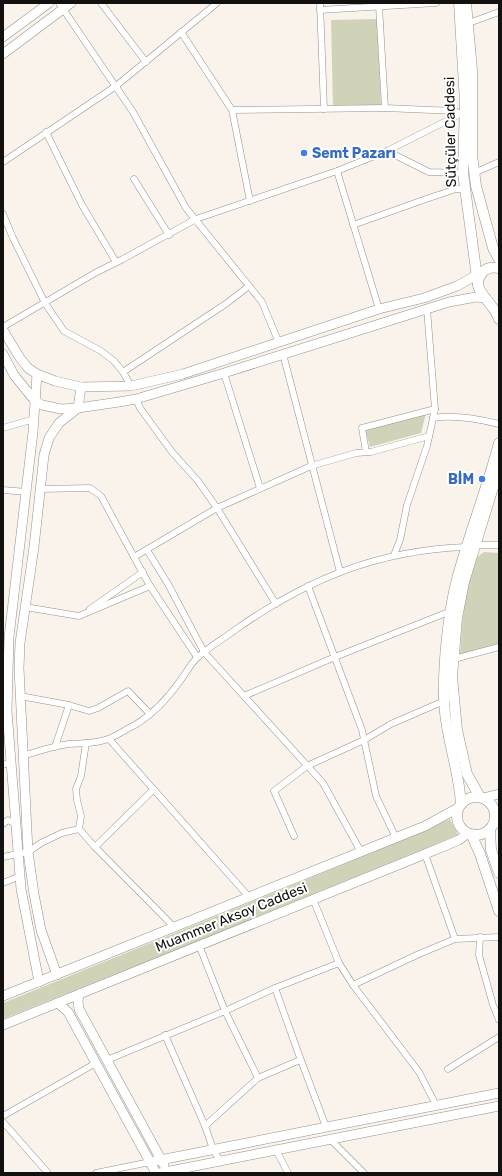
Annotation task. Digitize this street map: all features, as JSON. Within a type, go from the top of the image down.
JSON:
[{"type":"main road","name":"Sütçüler Caddesi","points":[[459,3],[463,114],[462,173],[480,277]]},
{"type":"main road","name":"Sütçüler Caddesi","points":[[466,3],[472,70],[472,155],[474,173],[476,186],[499,259]]},
{"type":"main road","points":[[499,268],[492,268],[480,277],[479,290],[493,308],[499,319]]},
{"type":"main road","points":[[486,298],[491,300],[499,300]]},
{"type":"main road","points":[[499,443],[471,546],[457,618],[452,677],[457,730],[467,774],[482,798],[493,807],[495,818],[491,850],[499,873]]},
{"type":"main road","points":[[499,468],[457,580],[451,611],[444,673],[444,701],[460,789],[457,818],[463,830],[469,834],[480,854],[499,910]]},
{"type":"main road","points":[[459,806],[469,798],[482,798]]},
{"type":"main road","points":[[469,834],[482,834],[494,825]]},
{"type":"street","points":[[3,37],[49,3]]},
{"type":"street","points":[[3,54],[61,6],[71,3]]},
{"type":"street","points":[[101,3],[146,62]]},
{"type":"street","points":[[3,162],[116,86],[181,32],[209,5],[217,3]]},
{"type":"street","points":[[320,3],[324,109]]},
{"type":"street","points":[[320,10],[436,3]]},
{"type":"street","points":[[61,6],[133,112],[186,208],[262,302],[283,354],[340,572]]},
{"type":"street","points":[[379,6],[385,108]]},
{"type":"street","points":[[468,23],[499,12]]},
{"type":"street","points":[[181,32],[232,110],[250,201]]},
{"type":"street","points":[[232,110],[385,108],[455,111],[463,114]]},
{"type":"street","points":[[463,114],[387,151],[337,171],[196,220],[95,273],[3,328],[20,358],[28,368],[37,374],[55,381],[81,387],[131,386],[183,374],[379,309],[424,298],[480,277]]},
{"type":"street","points":[[46,132],[82,205],[116,262]]},
{"type":"street","points":[[387,151],[429,172],[462,173]]},
{"type":"street","points":[[474,173],[499,162]]},
{"type":"street","points":[[337,171],[382,323]]},
{"type":"street","points":[[134,179],[169,235]]},
{"type":"street","points":[[353,225],[428,198],[456,189],[465,189]]},
{"type":"street","points":[[3,214],[45,303],[64,331],[101,351],[114,361],[123,372],[131,386]]},
{"type":"street","points":[[123,372],[227,303],[249,286]]},
{"type":"street","points":[[3,354],[14,375],[35,401],[42,405],[61,409],[78,408],[136,398],[224,373],[449,302],[466,298],[486,298]]},
{"type":"street","points":[[394,555],[400,540],[407,505],[429,436],[435,409],[427,309]]},
{"type":"street","points":[[224,373],[260,488]]},
{"type":"street","points":[[37,374],[27,492],[7,623],[5,711],[7,764],[17,825],[21,889],[39,982]]},
{"type":"street","points":[[57,975],[41,930],[28,852],[20,696],[20,649],[34,547],[44,455],[49,438],[59,423],[78,408],[81,387]]},
{"type":"street","points":[[136,398],[140,408],[172,452],[198,481],[217,508],[276,604]]},
{"type":"street","points":[[366,452],[362,428],[435,409]]},
{"type":"street","points":[[433,418],[460,417],[499,424]]},
{"type":"street","points":[[3,428],[34,419]]},
{"type":"street","points":[[134,557],[217,508],[312,466],[356,452],[371,452],[429,436]]},
{"type":"street","points":[[40,489],[90,488],[101,496],[150,586],[197,657]]},
{"type":"street","points":[[3,490],[27,492]]},
{"type":"street","points":[[7,764],[23,756],[55,747],[109,739],[150,714],[173,690],[197,657],[249,620],[308,586],[340,572],[394,555],[442,548],[499,545]]},
{"type":"street","points":[[147,550],[168,584],[204,652],[323,784],[361,852]]},
{"type":"street","points":[[79,616],[143,572]]},
{"type":"street","points":[[25,607],[79,616],[150,586]]},
{"type":"street","points":[[308,586],[362,730],[376,796],[396,838]]},
{"type":"street","points":[[244,696],[335,657],[451,611]]},
{"type":"street","points":[[454,659],[499,648]]},
{"type":"street","points":[[20,696],[69,705],[89,711],[98,708],[128,691],[150,714]]},
{"type":"street","points":[[294,836],[274,791],[307,766],[364,740],[391,724],[444,701]]},
{"type":"street","points":[[55,747],[69,705]]},
{"type":"street","points":[[109,739],[249,897]]},
{"type":"street","points":[[86,743],[81,776],[76,789],[81,816],[79,828],[95,847],[174,927]]},
{"type":"street","points":[[95,847],[153,790]]},
{"type":"street","points":[[482,798],[499,794]]},
{"type":"street","name":"Muammer Aksoy Caddesi","points":[[3,996],[425,826],[459,806]]},
{"type":"street","points":[[3,824],[8,820],[17,825]]},
{"type":"street","points":[[3,857],[28,852],[41,843],[62,833],[79,828]]},
{"type":"street","name":"Muammer Aksoy Caddesi","points":[[3,1025],[425,854],[459,840],[469,834]]},
{"type":"street","points":[[425,854],[455,939]]},
{"type":"street","points":[[3,883],[20,876]]},
{"type":"street","points":[[313,899],[339,963],[353,985],[420,1072],[436,1105]]},
{"type":"street","points":[[353,985],[455,939],[499,937]]},
{"type":"street","points":[[480,938],[479,955],[493,1005],[499,1020]]},
{"type":"street","points":[[199,945],[225,1011],[258,1078]]},
{"type":"street","points":[[107,1060],[276,988],[339,963]]},
{"type":"street","points":[[276,988],[300,1060],[330,1139],[364,1173]]},
{"type":"street","points":[[79,994],[79,1009],[161,1160],[165,1172],[499,1106]]},
{"type":"street","points":[[58,1003],[68,1012],[156,1173]]},
{"type":"street","points":[[165,1035],[205,1126],[213,1149],[220,1161]]},
{"type":"street","points":[[448,1069],[499,1037]]},
{"type":"street","points":[[205,1126],[258,1078],[300,1060]]},
{"type":"street","points":[[3,1116],[96,1063]]},
{"type":"street","points":[[96,1173],[499,1093]]},
{"type":"street","points":[[3,1122],[48,1173]]},
{"type":"street","points":[[276,1150],[288,1173]]},
{"type":"green space","points":[[377,19],[381,106],[333,107],[331,20]]},
{"type":"green space","points":[[426,413],[421,433],[370,447],[365,429]]},
{"type":"green space","points":[[484,552],[499,553],[499,646],[460,655],[467,583],[476,558]]},
{"type":"green space","points":[[450,819],[458,835],[3,1019],[3,1003],[342,865]]},
{"type":"place","name":"Semt Pazarı","points":[[304,153]]},
{"type":"place","name":"BİM","points":[[482,479]]}]
